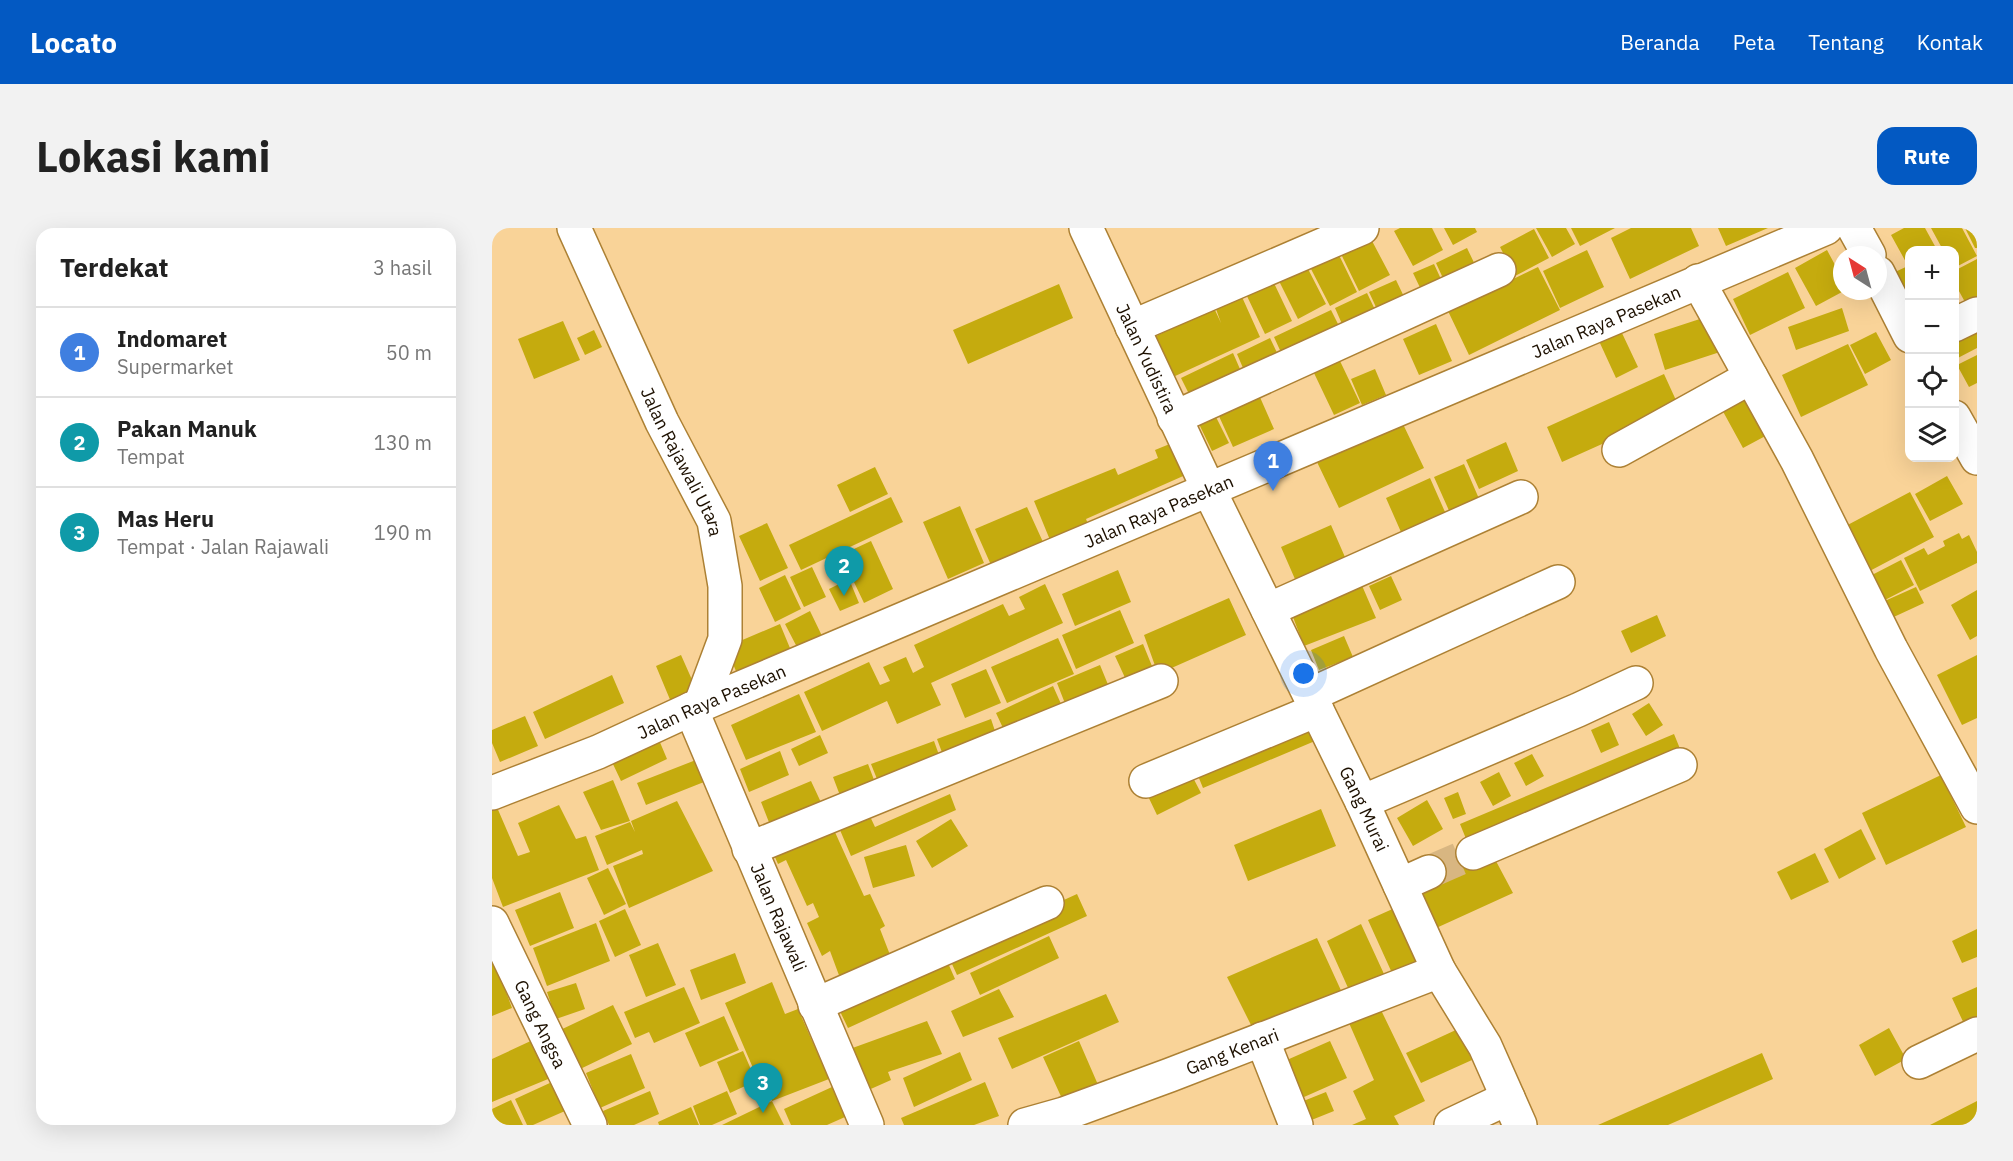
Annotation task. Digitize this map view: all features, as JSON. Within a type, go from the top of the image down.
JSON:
[{"type":"street","name":"Jalan Rajawali Utara","points":[[574,228],[662,422],[714,521],[725,586],[725,639],[695,708]]},
{"type":"street","name":"Jalan Yudistira","points":[[1086,228],[1209,490]]},
{"type":"street","points":[[1132,327],[1362,228]]},
{"type":"street","name":"Jalan Raya Pasekan","points":[[492,793],[598,752],[695,708],[1826,228]]},
{"type":"street","points":[[1174,418],[1499,270]]},
{"type":"street","points":[[1698,281],[1797,460],[1891,649],[1977,807]]},
{"type":"street","points":[[1887,291],[1905,326]]},
{"type":"street","points":[[1959,323],[1977,314]]},
{"type":"street","points":[[1619,450],[1751,377]]},
{"type":"street","points":[[1959,426],[1977,458]]},
{"type":"street","name":"Gang Murai","points":[[1209,490],[1362,802],[1415,878],[1439,971],[1485,1046],[1514,1112]]},
{"type":"street","points":[[1268,610],[1521,497]]},
{"type":"street","points":[[1146,781],[1313,703],[1558,582]]},
{"type":"street","points":[[749,849],[1161,681]]},
{"type":"street","points":[[1362,802],[1636,683]]},
{"type":"street","name":"Jalan Rajawali","points":[[695,708],[749,849],[815,1005],[861,1123]]},
{"type":"street","points":[[1473,853],[1680,765]]},
{"type":"street","points":[[815,1005],[1047,903]]},
{"type":"street","name":"Gang Angsa","points":[[492,924],[590,1125]]},
{"type":"street","name":"Gang Kenari","points":[[1025,1125],[1064,1114],[1439,971]]},
{"type":"street","points":[[1919,1062],[1977,1034]]},
{"type":"street","points":[[1262,1039],[1296,1125]]},
{"type":"street","points":[[1451,1125],[1514,1112]]},
{"type":"building","points":[[1400,228],[1432,228],[1443,250],[1413,266],[1394,231]]},
{"type":"building","points":[[1444,228],[1475,228],[1477,232],[1453,245]]},
{"type":"building","points":[[1536,228],[1566,228],[1575,244],[1552,257]]},
{"type":"building","points":[[1571,228],[1615,228],[1580,246]]},
{"type":"building","points":[[1631,228],[1691,228],[1699,246],[1630,279],[1611,238]]},
{"type":"building","points":[[1718,228],[1768,228],[1726,246]]},
{"type":"building","points":[[1904,228],[1925,228],[1935,246],[1905,246],[1905,260],[1891,235]]},
{"type":"building","points":[[1931,228],[1962,228],[1977,256],[1959,265],[1959,246],[1941,246]]},
{"type":"building","points":[[1965,228],[1977,228],[1977,248],[1975,248]]},
{"type":"building","points":[[1534,229],[1549,258],[1515,276],[1500,247]]},
{"type":"building","points":[[1371,239],[1390,275],[1359,291],[1341,254]]},
{"type":"building","points":[[1467,248],[1479,273],[1447,287],[1436,263]]},
{"type":"building","points":[[1587,250],[1604,287],[1560,308],[1543,271]]},
{"type":"building","points":[[1827,250],[1833,261],[1833,297],[1816,306],[1795,268]]},
{"type":"building","points":[[1338,253],[1357,292],[1330,306],[1310,267]]},
{"type":"building","points":[[1977,259],[1977,310],[1971,313],[1959,291],[1959,268]]},
{"type":"building","points":[[1434,264],[1446,290],[1426,300],[1413,273]]},
{"type":"building","points":[[1307,267],[1326,304],[1298,319],[1279,281]]},
{"type":"building","points":[[1538,267],[1560,310],[1469,355],[1448,311]]},
{"type":"building","points":[[1905,267],[1905,290],[1895,272]]},
{"type":"building","points":[[1788,272],[1805,308],[1750,335],[1733,299]]},
{"type":"building","points":[[1396,280],[1408,305],[1381,318],[1369,292]]},
{"type":"building","points":[[1273,281],[1292,321],[1265,334],[1246,294]]},
{"type":"building","points":[[1059,284],[1073,318],[968,364],[953,330]]},
{"type":"building","points":[[1367,293],[1379,318],[1346,333],[1335,308]]},
{"type":"building","points":[[1242,297],[1260,337],[1173,377],[1154,337],[1214,308],[1221,323],[1216,309]]},
{"type":"building","points":[[1842,308],[1849,331],[1796,350],[1788,327]]},
{"type":"building","points":[[1331,310],[1342,332],[1284,359],[1274,337]]},
{"type":"building","points":[[1709,316],[1720,352],[1665,370],[1654,334]]},
{"type":"building","points":[[1977,317],[1977,348],[1959,357],[1959,354],[1959,326]]},
{"type":"building","points":[[563,321],[580,360],[534,379],[518,339]]},
{"type":"building","points":[[1436,324],[1452,361],[1419,375],[1403,339]]},
{"type":"building","points":[[594,330],[602,347],[585,355],[577,338]]},
{"type":"building","points":[[1621,331],[1638,367],[1616,378],[1599,341]]},
{"type":"building","points":[[1876,332],[1891,360],[1865,374],[1850,345]]},
{"type":"building","points":[[1270,338],[1280,359],[1246,375],[1237,354]]},
{"type":"building","points":[[1848,344],[1868,385],[1801,417],[1782,375]]},
{"type":"building","points":[[1233,353],[1243,376],[1192,400],[1181,378]]},
{"type":"building","points":[[1977,355],[1977,383],[1969,387],[1959,369],[1959,364]]},
{"type":"building","points":[[1340,361],[1360,403],[1334,415],[1314,373]]},
{"type":"building","points":[[1375,369],[1386,395],[1362,405],[1351,379]]},
{"type":"building","points":[[1664,374],[1680,409],[1562,462],[1547,427]]},
{"type":"building","points":[[1749,391],[1771,433],[1743,448],[1720,406]]},
{"type":"building","points":[[1259,395],[1274,429],[1233,447],[1218,414]]},
{"type":"building","points":[[1215,415],[1229,443],[1212,451],[1199,424]]},
{"type":"building","points":[[1402,422],[1424,468],[1339,508],[1317,462]]},
{"type":"building","points":[[1177,441],[1190,473],[1086,519],[1088,524],[1050,540],[1034,501],[1115,468],[1118,475],[1158,458],[1155,450]]},
{"type":"building","points":[[1506,442],[1518,471],[1479,489],[1466,460]]},
{"type":"building","points":[[1464,464],[1480,501],[1451,515],[1434,477]]},
{"type":"building","points":[[875,467],[888,494],[850,512],[837,485]]},
{"type":"building","points":[[1947,476],[1963,504],[1930,521],[1915,494]]},
{"type":"building","points":[[1430,478],[1445,512],[1401,532],[1386,498]]},
{"type":"building","points":[[1910,492],[1934,537],[1864,574],[1840,529]]},
{"type":"building","points":[[891,497],[903,522],[801,570],[789,545]]},
{"type":"building","points":[[960,506],[984,563],[948,579],[923,522]]},
{"type":"building","points":[[1027,507],[1043,542],[991,565],[975,529]]},
{"type":"building","points":[[767,523],[788,568],[760,581],[739,536]]},
{"type":"building","points":[[1331,525],[1348,564],[1298,586],[1281,547]]},
{"type":"building","points":[[1959,533],[1962,539],[1969,535],[1977,552],[1977,563],[1920,591],[1904,558],[1924,548],[1928,555],[1945,546],[1943,541]]},
{"type":"building","points":[[871,541],[893,589],[864,603],[841,555]]},
{"type":"building","points":[[1901,560],[1914,585],[1883,601],[1870,576]]},
{"type":"building","points":[[812,567],[826,597],[804,607],[790,577]]},
{"type":"building","points":[[1118,570],[1131,602],[1075,626],[1062,594]]},
{"type":"building","points":[[1357,574],[1376,618],[1304,646],[1288,604]]},
{"type":"building","points":[[785,575],[801,609],[775,622],[759,588]]},
{"type":"building","points":[[1391,576],[1402,600],[1380,610],[1369,586]]},
{"type":"building","points":[[849,579],[859,603],[840,611],[829,589]]},
{"type":"building","points":[[1045,584],[1063,623],[931,683],[941,705],[897,724],[887,701],[822,731],[804,692],[869,662],[880,685],[890,681],[883,667],[906,657],[913,673],[924,667],[914,645],[1003,604],[1009,616],[1025,609],[1019,597]]},
{"type":"building","points":[[1916,587],[1924,603],[1885,621],[1878,604]]},
{"type":"building","points":[[1977,590],[1977,636],[1970,640],[1951,605]]},
{"type":"building","points":[[1229,598],[1246,635],[1158,674],[1144,635]]},
{"type":"building","points":[[1120,610],[1134,643],[1076,669],[1062,635]]},
{"type":"building","points":[[810,611],[823,638],[799,651],[785,624]]},
{"type":"building","points":[[1657,615],[1666,636],[1631,653],[1621,631]]},
{"type":"building","points":[[780,624],[792,653],[738,676],[726,647]]},
{"type":"building","points":[[1344,636],[1353,657],[1319,670],[1311,650]]},
{"type":"building","points":[[1058,638],[1074,674],[1007,703],[991,667]]},
{"type":"building","points":[[1143,644],[1154,671],[1127,682],[1115,656]]},
{"type":"building","points":[[681,655],[697,691],[671,702],[656,666]]},
{"type":"building","points":[[1977,655],[1977,718],[1962,725],[1937,675]]},
{"type":"building","points":[[1100,665],[1109,687],[1066,706],[1057,683]]},
{"type":"building","points":[[986,669],[1001,703],[965,718],[951,684]]},
{"type":"building","points":[[612,675],[624,703],[545,739],[533,712]]},
{"type":"building","points":[[1053,686],[1066,715],[1009,741],[996,713]]},
{"type":"building","points":[[799,694],[816,732],[746,760],[731,725]]},
{"type":"building","points":[[1649,703],[1663,725],[1646,736],[1632,714]]},
{"type":"building","points":[[525,716],[538,746],[500,762],[492,743],[492,730]]},
{"type":"building","points":[[991,719],[999,743],[946,763],[937,739]]},
{"type":"building","points":[[1306,719],[1315,741],[1203,788],[1194,766]]},
{"type":"building","points":[[1609,722],[1619,745],[1601,753],[1591,730]]},
{"type":"building","points":[[1674,734],[1685,761],[1471,851],[1460,824]]},
{"type":"building","points":[[820,735],[828,753],[799,766],[791,749]]},
{"type":"building","points":[[659,740],[667,759],[621,781],[612,762]]},
{"type":"building","points":[[934,741],[943,766],[881,789],[871,764]]},
{"type":"building","points":[[780,751],[789,775],[749,792],[740,769]]},
{"type":"building","points":[[1532,754],[1544,776],[1526,786],[1514,763]]},
{"type":"building","points":[[701,758],[709,780],[646,805],[637,783]]},
{"type":"building","points":[[868,764],[879,793],[844,806],[833,777]]},
{"type":"building","points":[[1188,768],[1201,793],[1157,815],[1145,790]]},
{"type":"building","points":[[1499,772],[1511,796],[1493,806],[1480,782]]},
{"type":"building","points":[[1941,775],[1966,827],[1886,865],[1862,813]]},
{"type":"building","points":[[613,780],[630,821],[601,830],[583,792]]},
{"type":"building","points":[[811,781],[825,811],[774,835],[761,802]]},
{"type":"building","points":[[1458,792],[1466,814],[1453,819],[1444,798]]},
{"type":"building","points":[[950,794],[956,810],[851,856],[837,823],[867,810],[875,827]]},
{"type":"building","points":[[1427,800],[1443,829],[1413,846],[1397,818]]},
{"type":"building","points":[[677,801],[713,871],[629,908],[613,866],[643,854],[642,850],[607,865],[595,836],[630,822],[635,832],[631,821]]},
{"type":"building","points":[[496,805],[518,856],[530,852],[518,823],[559,805],[576,839],[586,836],[599,870],[503,907],[492,878],[492,807]]},
{"type":"building","points":[[1321,809],[1336,846],[1248,881],[1234,845]]},
{"type":"building","points":[[829,819],[864,896],[870,894],[885,926],[880,929],[892,960],[840,978],[830,951],[822,956],[807,923],[819,917],[813,903],[807,906],[786,860],[778,864],[770,846]]},
{"type":"building","points":[[951,819],[968,846],[932,868],[916,841]]},
{"type":"building","points":[[1861,829],[1876,859],[1839,879],[1824,849]]},
{"type":"building","points":[[906,845],[915,876],[873,888],[864,857]]},
{"type":"building","points":[[1489,848],[1513,893],[1434,929],[1416,882]]},
{"type":"building","points":[[1815,853],[1829,882],[1791,900],[1777,872]]},
{"type":"building","points":[[608,868],[626,904],[604,915],[587,878]]},
{"type":"building","points":[[560,892],[574,928],[530,946],[515,910]]},
{"type":"building","points":[[1077,894],[1087,916],[957,975],[947,953]]},
{"type":"building","points":[[1397,907],[1421,961],[1392,973],[1368,920]]},
{"type":"building","points":[[625,909],[641,945],[615,957],[599,921]]},
{"type":"building","points":[[596,923],[610,961],[547,986],[533,948]]},
{"type":"building","points":[[1361,924],[1384,974],[1349,990],[1327,941]]},
{"type":"building","points":[[1977,929],[1977,957],[1962,963],[1952,941]]},
{"type":"building","points":[[1049,936],[1059,958],[980,995],[970,973]]},
{"type":"building","points":[[1317,938],[1344,997],[1255,1033],[1227,977]]},
{"type":"building","points":[[492,940],[495,962],[512,1008],[492,1016]]},
{"type":"building","points":[[658,943],[676,985],[646,997],[629,955]]},
{"type":"building","points":[[735,953],[746,983],[701,1000],[690,970]]},
{"type":"building","points":[[944,954],[955,979],[848,1028],[836,1003]]},
{"type":"building","points":[[772,982],[785,1014],[798,1009],[829,1079],[772,1101],[763,1074],[756,1075],[725,1003]]},
{"type":"building","points":[[576,983],[585,1009],[556,1019],[547,992]]},
{"type":"building","points":[[684,987],[700,1023],[654,1043],[649,1032],[635,1038],[624,1012]]},
{"type":"building","points":[[1977,987],[1977,1023],[1966,1028],[1952,998]]},
{"type":"building","points":[[999,989],[1014,1017],[963,1037],[951,1011]]},
{"type":"building","points":[[1106,994],[1119,1022],[1012,1069],[998,1038]]},
{"type":"building","points":[[613,1005],[632,1044],[574,1072],[556,1032]]},
{"type":"building","points":[[1381,1010],[1425,1101],[1394,1116],[1399,1125],[1352,1125],[1366,1119],[1353,1091],[1374,1080],[1349,1023]]},
{"type":"building","points":[[724,1016],[739,1050],[700,1067],[685,1033]]},
{"type":"building","points":[[927,1021],[942,1054],[888,1072],[891,1080],[864,1092],[847,1050]]},
{"type":"building","points":[[1889,1028],[1906,1059],[1875,1076],[1859,1045]]},
{"type":"building","points":[[1458,1029],[1472,1060],[1421,1083],[1406,1053]]},
{"type":"building","points":[[535,1039],[553,1077],[492,1102],[492,1059]]},
{"type":"building","points":[[1079,1041],[1099,1087],[1064,1103],[1043,1057]]},
{"type":"building","points":[[1330,1041],[1347,1078],[1295,1101],[1280,1063]]},
{"type":"building","points":[[743,1051],[756,1081],[730,1093],[717,1062]]},
{"type":"building","points":[[960,1052],[972,1080],[914,1107],[903,1078]]},
{"type":"building","points":[[1762,1053],[1773,1079],[1668,1125],[1598,1125]]},
{"type":"building","points":[[631,1054],[645,1088],[600,1108],[586,1073]]},
{"type":"building","points":[[552,1082],[565,1111],[533,1125],[527,1125],[515,1099]]},
{"type":"building","points":[[985,1082],[999,1116],[974,1125],[904,1125],[901,1118]]},
{"type":"building","points":[[832,1087],[845,1117],[827,1125],[791,1125],[784,1109]]},
{"type":"building","points":[[650,1091],[659,1114],[634,1125],[609,1125],[603,1111]]},
{"type":"building","points":[[727,1091],[737,1114],[712,1125],[700,1125],[693,1106]]},
{"type":"building","points":[[1326,1092],[1334,1111],[1304,1123],[1296,1104]]},
{"type":"building","points":[[511,1100],[523,1125],[492,1125],[492,1109]]},
{"type":"building","points":[[772,1101],[784,1125],[722,1125]]},
{"type":"building","points":[[1977,1101],[1977,1125],[1930,1125]]},
{"type":"building","points":[[691,1107],[699,1125],[659,1125],[658,1122]]},
{"type":"tunnel","points":[[1429,872],[1473,853]]},
{"type":"place","name":"Indomaret","points":[[1273,491]]},
{"type":"place","name":"Pakan Manuk","points":[[844,596]]},
{"type":"place","name":"Mas Heru","points":[[763,1113]]}]
